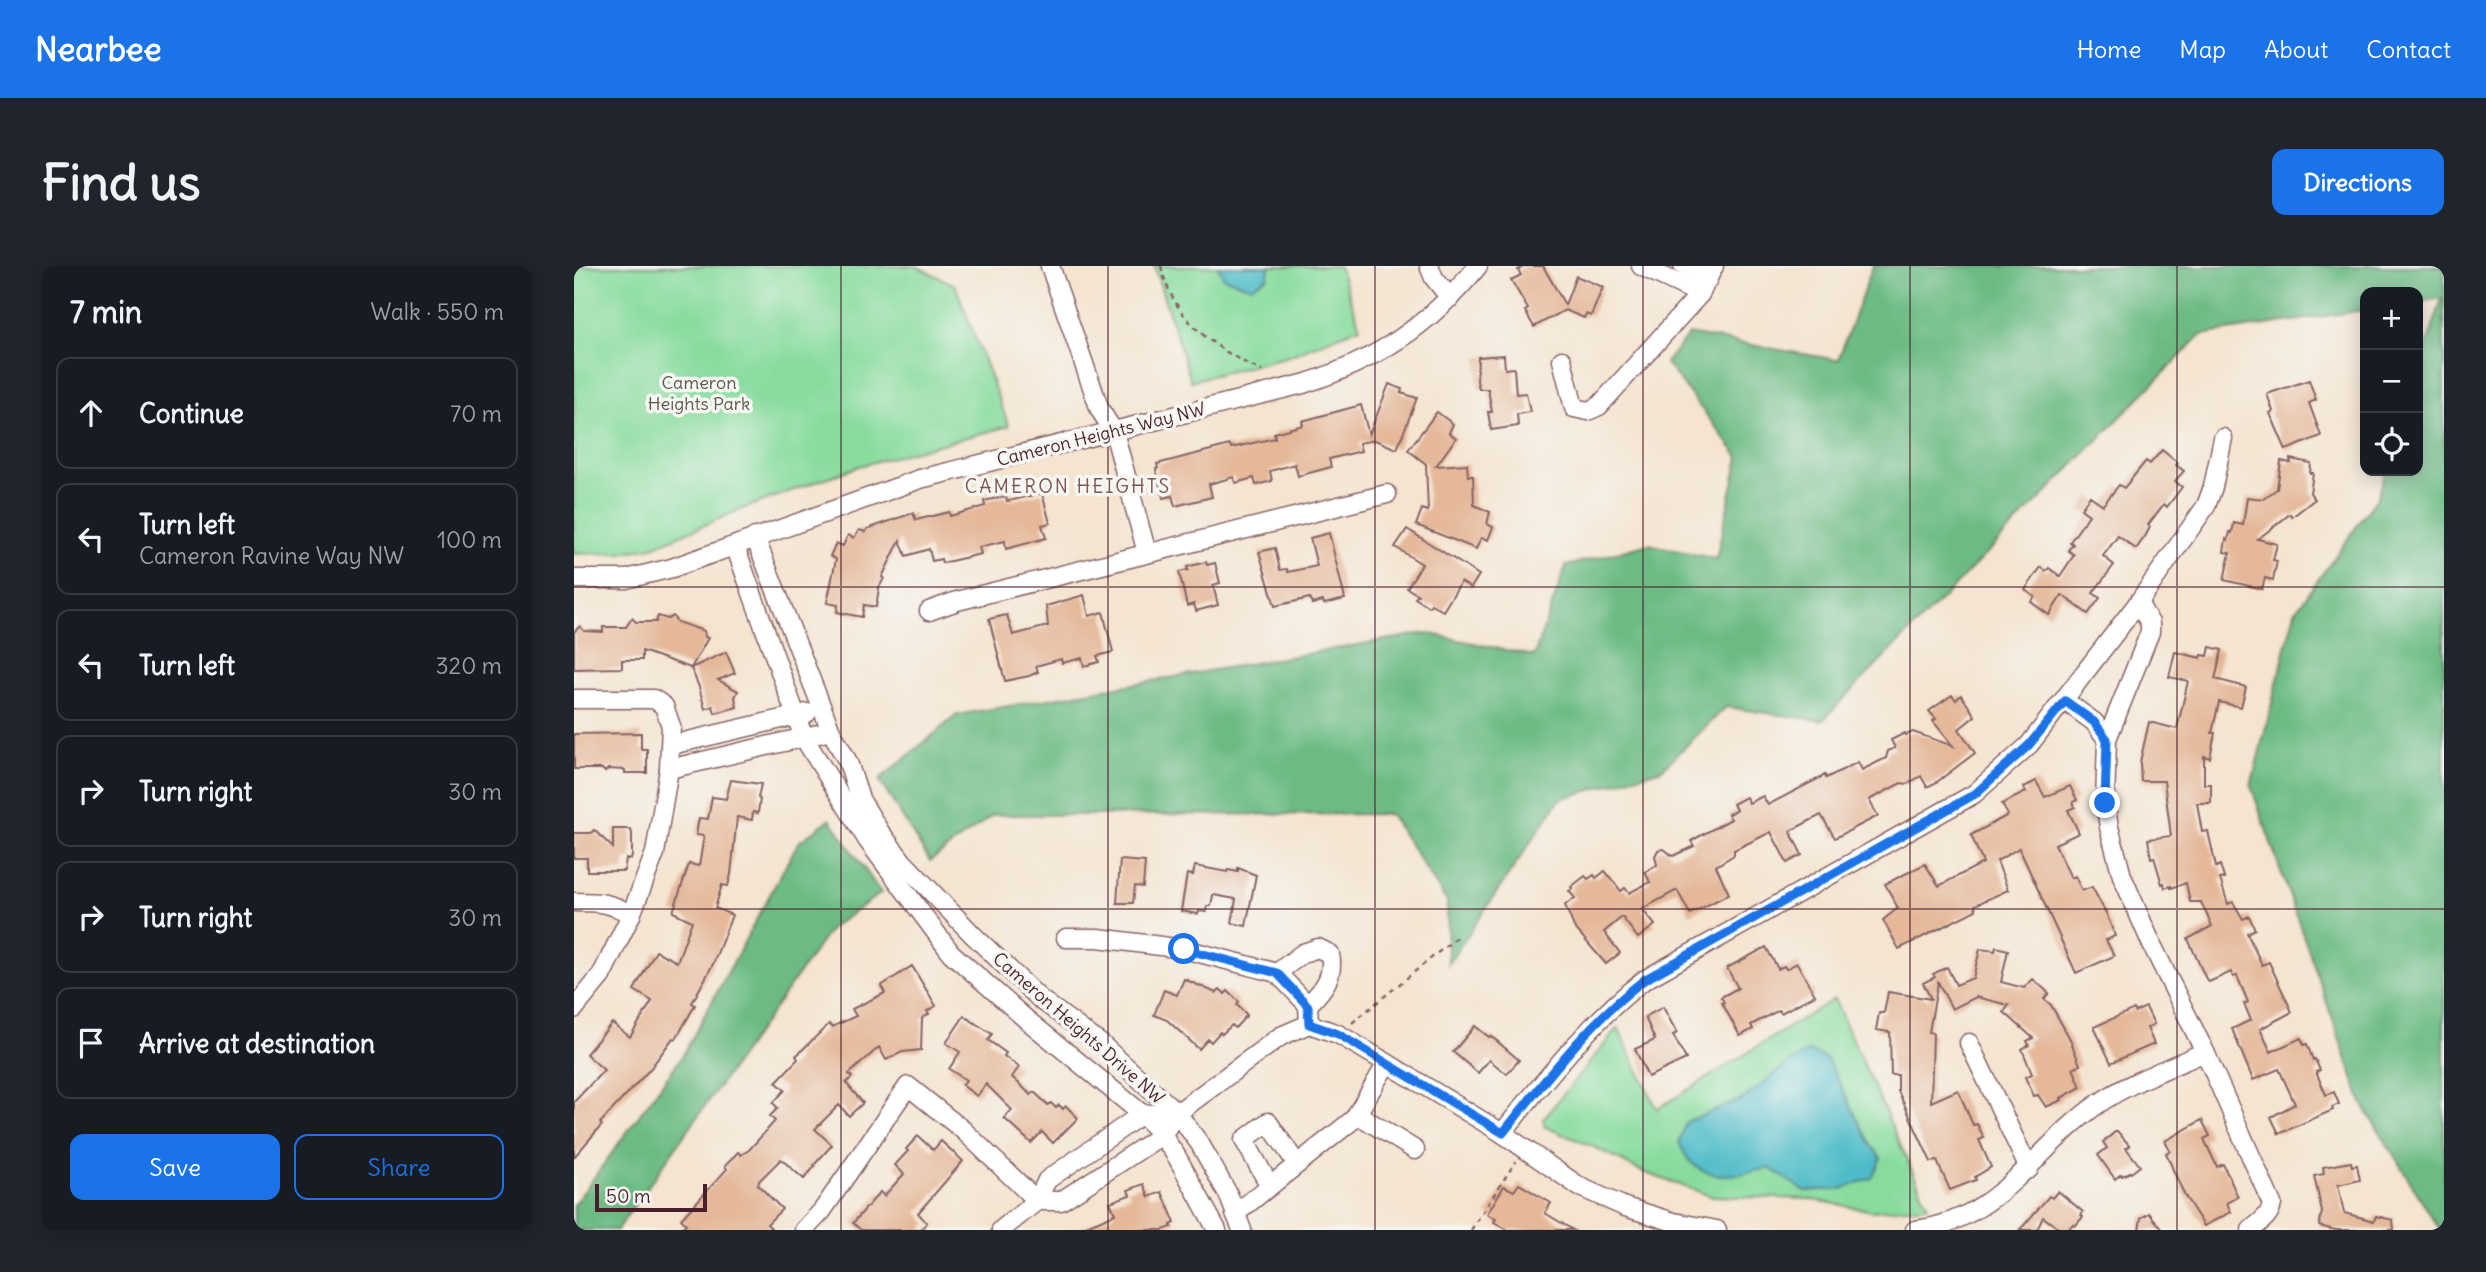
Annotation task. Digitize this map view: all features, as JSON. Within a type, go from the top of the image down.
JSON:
[{"type":"street","points":[[1049,266],[1100,410],[1114,432],[1147,553]]},
{"type":"street","points":[[1429,266],[1434,278],[1450,298]]},
{"type":"street","name":"Cameron Heights Way NW","points":[[574,579],[626,579],[671,569],[920,480],[1335,374],[1372,357],[1408,335],[1450,298],[1478,266]]},
{"type":"street","points":[[1641,266],[1707,280]]},
{"type":"street","points":[[1683,266],[1707,280]]},
{"type":"street","points":[[1562,360],[1574,408],[1588,411],[1599,406],[1707,280]]},
{"type":"street","points":[[1503,1133],[1591,1028],[1617,1001],[1644,980],[1975,794],[2029,745],[2138,603],[2206,506],[2213,487],[2223,438]]},
{"type":"street","points":[[929,611],[957,601],[1387,494]]},
{"type":"street","name":"Cameron Heights Drive NW","points":[[755,537],[831,732],[848,762],[852,801]]},
{"type":"street","name":"Cameron Heights Drive NW","points":[[735,546],[804,738],[898,868],[951,953],[1027,1020],[1142,1114],[1162,1135],[1202,1199],[1217,1230]]},
{"type":"street","points":[[2138,603],[2150,623],[2150,632],[2107,739],[2105,803],[2109,827],[2122,876],[2152,945],[2205,1052],[2272,1204],[2266,1218],[2251,1230]]},
{"type":"street","points":[[574,699],[654,699],[664,706],[671,726],[669,769],[655,853],[631,915],[601,976],[574,1009]]},
{"type":"street","points":[[2065,701],[2094,722],[2107,739]]},
{"type":"street","points":[[671,745],[822,709]]},
{"type":"street","points":[[669,769],[831,732]]},
{"type":"street","name":"Cameron Heights Drive NW","points":[[898,868],[972,933],[1040,999],[1101,1044],[1177,1113],[1200,1144],[1228,1194],[1238,1222]]},
{"type":"street","points":[[574,902],[604,902],[631,915]]},
{"type":"street","points":[[1066,938],[1098,938],[1184,949],[1277,973],[1308,1006],[1309,1024]]},
{"type":"street","points":[[1277,973],[1303,953],[1318,948],[1330,954],[1333,966],[1328,981],[1308,1006]]},
{"type":"street","points":[[804,1230],[822,1211],[908,1086],[963,1130],[1037,1201],[1061,1201],[1162,1135],[1177,1113],[1281,1036],[1309,1024],[1338,1034],[1387,1063],[1503,1133],[1580,1187],[1625,1207],[1674,1222],[1717,1230]]},
{"type":"street","points":[[1969,1043],[2029,1169]]},
{"type":"street","points":[[1915,1230],[1953,1220],[1982,1206],[2010,1187],[2072,1124],[2100,1103],[2205,1052]]},
{"type":"street","points":[[1238,1222],[1270,1186],[1354,1119],[1387,1063]]},
{"type":"street","points":[[1001,1230],[1037,1201],[1047,1180],[1142,1114],[1177,1113]]},
{"type":"street","points":[[1357,1114],[1415,1150]]},
{"type":"street","points":[[1270,1186],[1244,1140],[1268,1122],[1297,1164]]},
{"type":"path","points":[[1161,266],[1173,299],[1192,326],[1216,347],[1262,371]]},
{"type":"path","points":[[1338,1034],[1457,937]]},
{"type":"path","points":[[1471,1230],[1523,1149]]},
{"type":"green space","name":"Cameron Heights Park","points":[[574,266],[916,266],[955,285],[1009,426],[859,466],[742,509],[653,547],[621,553],[574,554]]},
{"type":"green space","points":[[1154,266],[1339,266],[1360,327],[1289,356],[1191,381]]},
{"type":"green space","points":[[1873,266],[2444,266],[2444,1230],[2440,1230],[2362,1103],[2251,786],[2295,612],[2377,498],[2384,476],[2423,476],[2423,358],[2442,298],[2423,301],[2423,287],[2360,287],[2360,311],[2201,335],[1822,721],[1726,707],[1662,769],[1560,799],[1448,964],[1447,902],[1390,814],[993,815],[930,861],[879,780],[957,715],[1426,633],[1534,656],[1566,566],[1649,544],[1716,559],[1739,457],[1666,363],[1689,334],[1838,360]]},
{"type":"green space","points":[[830,819],[881,893],[831,928],[617,1230],[574,1230],[574,1205],[683,1055],[798,843]]},
{"type":"green space","points":[[1834,999],[1928,1206],[1873,1211],[1809,1199],[1711,1196],[1643,1172],[1594,1147],[1545,1127],[1543,1119],[1618,1028],[1657,1109]]},
{"type":"water","points":[[1218,266],[1269,266],[1268,277],[1251,287],[1224,278]]},
{"type":"water","points":[[1809,1051],[1827,1059],[1871,1145],[1881,1158],[1872,1178],[1841,1189],[1805,1191],[1769,1168],[1727,1175],[1707,1172],[1690,1161],[1679,1142],[1686,1122],[1743,1099],[1784,1066]]},
{"type":"building","points":[[1525,266],[1543,266],[1565,305],[1576,276],[1603,287],[1591,316],[1586,314],[1584,318],[1565,310],[1534,327],[1525,311],[1528,309],[1511,280],[1521,275],[1518,270]]},
{"type":"building","points":[[1504,355],[1505,369],[1514,368],[1516,394],[1526,393],[1530,412],[1517,414],[1518,426],[1491,430],[1488,412],[1492,412],[1488,389],[1479,389],[1477,381],[1478,357]]},
{"type":"building","points":[[2309,380],[2316,400],[2309,403],[2321,436],[2286,450],[2270,413],[2273,411],[2267,394]]},
{"type":"building","points":[[1389,384],[1402,389],[1401,393],[1417,398],[1397,449],[1375,440],[1359,443],[1361,451],[1329,459],[1331,467],[1298,476],[1295,464],[1270,471],[1272,481],[1256,485],[1254,478],[1235,483],[1234,477],[1209,484],[1212,497],[1175,506],[1172,496],[1163,498],[1157,464],[1230,445],[1231,448],[1275,438],[1274,433],[1303,425],[1302,421],[1361,405],[1369,435]]},
{"type":"building","points":[[1437,412],[1453,424],[1449,433],[1456,438],[1436,466],[1467,464],[1468,476],[1473,476],[1474,505],[1490,512],[1487,524],[1493,527],[1488,540],[1481,538],[1476,549],[1416,525],[1422,509],[1428,511],[1426,464],[1408,450]]},
{"type":"building","points":[[2162,450],[2184,471],[2175,481],[2182,487],[2167,507],[2164,504],[2148,525],[2150,527],[2146,535],[2136,549],[2118,536],[2103,556],[2114,565],[2093,593],[2100,598],[2088,614],[2062,595],[2049,615],[2031,602],[2035,597],[2025,590],[2041,567],[2046,571],[2049,568],[2060,576],[2074,555],[2068,550],[2073,544],[2070,542],[2089,515],[2081,509],[2090,496],[2103,505],[2119,485],[2124,488],[2146,461],[2150,464]]},
{"type":"building","points":[[2290,459],[2311,463],[2310,473],[2313,473],[2310,493],[2315,499],[2258,539],[2277,544],[2273,560],[2277,561],[2273,580],[2265,578],[2262,589],[2224,580],[2230,553],[2224,552],[2226,539],[2228,540],[2230,532],[2232,533],[2234,523],[2243,525],[2247,497],[2263,499],[2277,489],[2281,461],[2291,463]]},
{"type":"building","points":[[1042,493],[1050,523],[1042,525],[1046,538],[1006,549],[1005,541],[979,547],[981,554],[942,563],[941,559],[932,561],[929,549],[906,556],[900,540],[882,577],[884,578],[879,588],[876,607],[864,605],[862,617],[837,612],[838,605],[827,603],[836,559],[830,556],[836,543],[843,546],[848,535],[854,538],[859,530],[866,532],[867,529],[913,513],[916,520],[949,512],[950,516],[985,506],[984,501],[1006,496],[1007,501]]},
{"type":"building","points":[[1407,529],[1479,575],[1471,588],[1461,582],[1443,611],[1431,604],[1429,607],[1415,598],[1418,595],[1407,588],[1422,564],[1395,547]]},
{"type":"building","points":[[1329,533],[1345,599],[1312,604],[1310,598],[1275,606],[1259,552],[1275,548],[1280,570],[1287,569],[1288,572],[1317,566],[1310,538]]},
{"type":"building","points":[[1206,562],[1207,565],[1215,563],[1220,583],[1213,585],[1218,605],[1196,611],[1194,604],[1187,606],[1179,572]]},
{"type":"building","points":[[1084,595],[1089,616],[1103,612],[1113,652],[1097,656],[1099,662],[1084,666],[1082,658],[1062,663],[1061,659],[1036,666],[1038,672],[1029,676],[1005,681],[989,619],[1007,615],[1013,635],[1048,626],[1046,606]]},
{"type":"building","points":[[658,616],[668,619],[673,616],[677,622],[704,631],[705,637],[708,638],[691,668],[642,651],[642,660],[622,660],[622,668],[574,669],[574,632],[580,626],[584,631],[603,632],[603,627],[626,627],[632,618],[636,622],[656,622]]},
{"type":"building","points":[[2210,647],[2222,650],[2215,679],[2246,687],[2241,707],[2219,702],[2210,758],[2204,756],[2204,784],[2211,784],[2211,803],[2197,803],[2202,832],[2208,831],[2216,867],[2220,865],[2224,878],[2220,879],[2228,904],[2233,902],[2243,919],[2249,916],[2255,929],[2247,933],[2262,965],[2269,962],[2292,1012],[2260,1029],[2271,1052],[2301,1038],[2320,1070],[2316,1072],[2326,1095],[2334,1092],[2339,1104],[2332,1107],[2333,1110],[2279,1134],[2271,1117],[2295,1104],[2279,1069],[2253,1080],[2232,1029],[2251,1020],[2244,1004],[2248,1002],[2237,976],[2233,977],[2231,972],[2209,982],[2206,979],[2188,939],[2212,926],[2201,902],[2190,902],[2186,883],[2171,888],[2165,888],[2164,883],[2162,884],[2154,857],[2151,858],[2148,839],[2171,836],[2164,781],[2141,781],[2140,762],[2149,722],[2177,729],[2188,681],[2169,677],[2175,652],[2201,658],[2202,655],[2208,656]]},
{"type":"building","points":[[726,652],[735,673],[718,680],[738,691],[735,697],[737,707],[715,713],[713,706],[705,709],[691,668]]},
{"type":"building","points":[[1952,695],[1956,700],[1961,695],[1975,716],[1959,729],[1975,753],[1937,782],[1927,787],[1921,776],[1869,800],[1878,816],[1835,838],[1821,815],[1790,831],[1802,855],[1787,863],[1771,832],[1734,850],[1734,855],[1716,866],[1729,894],[1690,914],[1677,890],[1642,909],[1655,925],[1638,938],[1622,917],[1604,932],[1620,953],[1606,964],[1574,927],[1565,905],[1575,898],[1569,891],[1573,889],[1571,887],[1585,876],[1588,879],[1594,875],[1596,878],[1605,871],[1621,891],[1625,888],[1629,893],[1650,882],[1645,872],[1657,865],[1655,856],[1658,850],[1664,849],[1673,856],[1694,846],[1691,841],[1731,819],[1728,814],[1736,810],[1733,804],[1746,797],[1749,803],[1763,796],[1768,805],[1825,775],[1826,778],[1858,762],[1862,770],[1886,758],[1888,751],[1895,748],[1891,740],[1905,733],[1906,735],[1913,732],[1953,746],[1933,721],[1936,719],[1929,711]]},
{"type":"building","points":[[641,733],[641,749],[647,749],[647,773],[574,769],[574,734]]},
{"type":"building","points":[[731,780],[761,784],[760,799],[758,813],[753,812],[752,820],[737,817],[731,874],[728,886],[722,885],[715,908],[732,915],[713,964],[676,1039],[673,1038],[650,1069],[600,1123],[602,1125],[574,1157],[574,1102],[604,1070],[586,1054],[612,1023],[630,1037],[652,1001],[634,990],[656,951],[677,962],[692,921],[673,912],[689,864],[699,866],[704,836],[696,835],[699,818],[708,819],[712,797],[726,799]]},
{"type":"building","points":[[2036,781],[2045,797],[2070,786],[2077,800],[2073,802],[2075,807],[2068,810],[2079,833],[2055,844],[2071,878],[2075,876],[2082,891],[2092,887],[2106,913],[2115,936],[2106,940],[2114,956],[2076,973],[2019,848],[1997,861],[2008,890],[1975,905],[1976,910],[1899,949],[1883,920],[1898,908],[1885,884],[1925,864],[1939,886],[1983,863],[1971,835],[2008,815],[2002,804],[2026,792],[2024,787]]},
{"type":"building","points":[[613,829],[630,829],[632,833],[632,856],[631,859],[626,859],[624,871],[587,871],[587,858],[574,858],[574,833],[591,833],[594,830],[613,848]]},
{"type":"building","points":[[1120,860],[1145,862],[1143,887],[1135,886],[1133,903],[1117,903]]},
{"type":"building","points":[[1195,866],[1227,872],[1238,872],[1238,868],[1256,875],[1246,926],[1232,923],[1236,899],[1213,895],[1211,906],[1207,906],[1206,912],[1199,911],[1198,914],[1181,911],[1187,874],[1193,875]]},
{"type":"building","points":[[1766,947],[1778,969],[1784,966],[1786,969],[1797,963],[1815,995],[1751,1025],[1753,1029],[1740,1036],[1722,1003],[1724,1002],[1721,997],[1738,988],[1727,968]]},
{"type":"building","points":[[1996,947],[2008,950],[2001,982],[2024,988],[2033,979],[2049,993],[2044,999],[2051,1005],[2069,1037],[2080,1065],[2073,1068],[2081,1087],[2046,1107],[2038,1095],[2034,1096],[2025,1077],[2032,1074],[2022,1049],[2029,1045],[2027,1041],[2033,1038],[2004,1012],[2009,1005],[1976,997],[1952,1009],[1938,982],[1929,1032],[1933,1033],[1931,1102],[1958,1090],[1973,1125],[1977,1124],[1984,1138],[1979,1140],[1991,1167],[1975,1177],[1976,1180],[1950,1190],[1937,1161],[1931,1162],[1898,1091],[1898,1075],[1891,1075],[1890,1032],[1876,1030],[1879,1013],[1884,1013],[1888,992],[1931,999],[1923,983],[1947,967],[1956,985],[1973,978],[1980,949],[1995,951]]},
{"type":"building","points":[[912,966],[936,1006],[922,1018],[921,1050],[902,1052],[886,1060],[879,1047],[849,1074],[852,1077],[846,1083],[863,1103],[849,1116],[839,1105],[815,1129],[832,1145],[804,1179],[781,1159],[759,1181],[758,1185],[782,1209],[767,1224],[773,1230],[680,1230],[686,1224],[681,1219],[727,1169],[725,1166],[738,1152],[741,1155],[749,1150],[775,1121],[770,1116],[778,1108],[773,1103],[785,1090],[776,1082],[798,1059],[796,1056],[829,1024],[832,1027],[856,1016],[852,1009],[885,993],[881,986]]},
{"type":"building","points":[[1184,979],[1216,993],[1220,989],[1225,994],[1228,991],[1247,1015],[1235,1028],[1232,1025],[1222,1034],[1220,1032],[1211,1042],[1208,1039],[1199,1049],[1167,1020],[1154,1015],[1164,990],[1177,995]]},
{"type":"building","points":[[1663,1007],[1677,1033],[1673,1035],[1686,1059],[1648,1077],[1635,1049],[1655,1040],[1645,1017]]},
{"type":"building","points":[[2146,1007],[2154,1024],[2147,1028],[2154,1044],[2111,1063],[2094,1027],[2134,1009],[2135,1012]]},
{"type":"building","points":[[964,1016],[992,1034],[988,1040],[1019,1067],[1012,1077],[1031,1095],[1034,1092],[1048,1105],[1051,1103],[1056,1108],[1059,1105],[1063,1109],[1066,1106],[1078,1118],[1053,1143],[1042,1132],[1031,1143],[1004,1118],[1012,1110],[986,1084],[977,1096],[962,1085],[966,1080],[949,1069],[960,1052],[946,1043]]},
{"type":"building","points":[[1475,1026],[1519,1060],[1507,1074],[1489,1060],[1478,1073],[1453,1052]]},
{"type":"building","points":[[2202,1120],[2210,1136],[2204,1139],[2217,1167],[2223,1164],[2238,1197],[2227,1203],[2231,1212],[2204,1226],[2185,1196],[2166,1153],[2170,1151],[2165,1141]]},
{"type":"building","points":[[2115,1132],[2130,1146],[2126,1148],[2140,1166],[2115,1179],[2098,1155],[2107,1148],[2103,1142]]},
{"type":"building","points":[[918,1136],[933,1150],[941,1141],[963,1161],[918,1213],[927,1223],[920,1230],[861,1230],[853,1223],[880,1192],[884,1196],[904,1174],[895,1165]]},
{"type":"building","points":[[2351,1162],[2352,1166],[2357,1165],[2360,1180],[2338,1185],[2344,1213],[2374,1221],[2376,1216],[2393,1220],[2394,1230],[2335,1230],[2319,1226],[2322,1212],[2314,1176],[2324,1174],[2323,1167]]},
{"type":"building","points":[[1144,1184],[1149,1197],[1162,1192],[1175,1223],[1172,1227],[1163,1230],[1077,1230],[1115,1214],[1110,1202],[1130,1195],[1128,1190]]},
{"type":"building","points":[[1519,1184],[1551,1203],[1545,1213],[1573,1230],[1508,1230],[1494,1222],[1496,1219],[1487,1214],[1504,1186],[1514,1191]]},
{"type":"building","points":[[2058,1191],[2083,1212],[2083,1217],[2075,1226],[2073,1224],[2068,1230],[2061,1230],[2043,1217],[2037,1230],[2020,1230],[2049,1196],[2052,1198]]},
{"type":"building","points":[[2149,1213],[2163,1230],[2139,1230],[2141,1218]]},
{"type":"district","name":"CAMERON HEIGHTS","points":[[1068,486]]},
{"type":"route","points":[[1184,949],[1277,973],[1308,1006],[1309,1024],[1338,1034],[1503,1133],[1591,1028],[1617,1001],[1644,980],[1975,794],[2029,745],[2065,701],[2094,722],[2107,739],[2105,803]]}]
